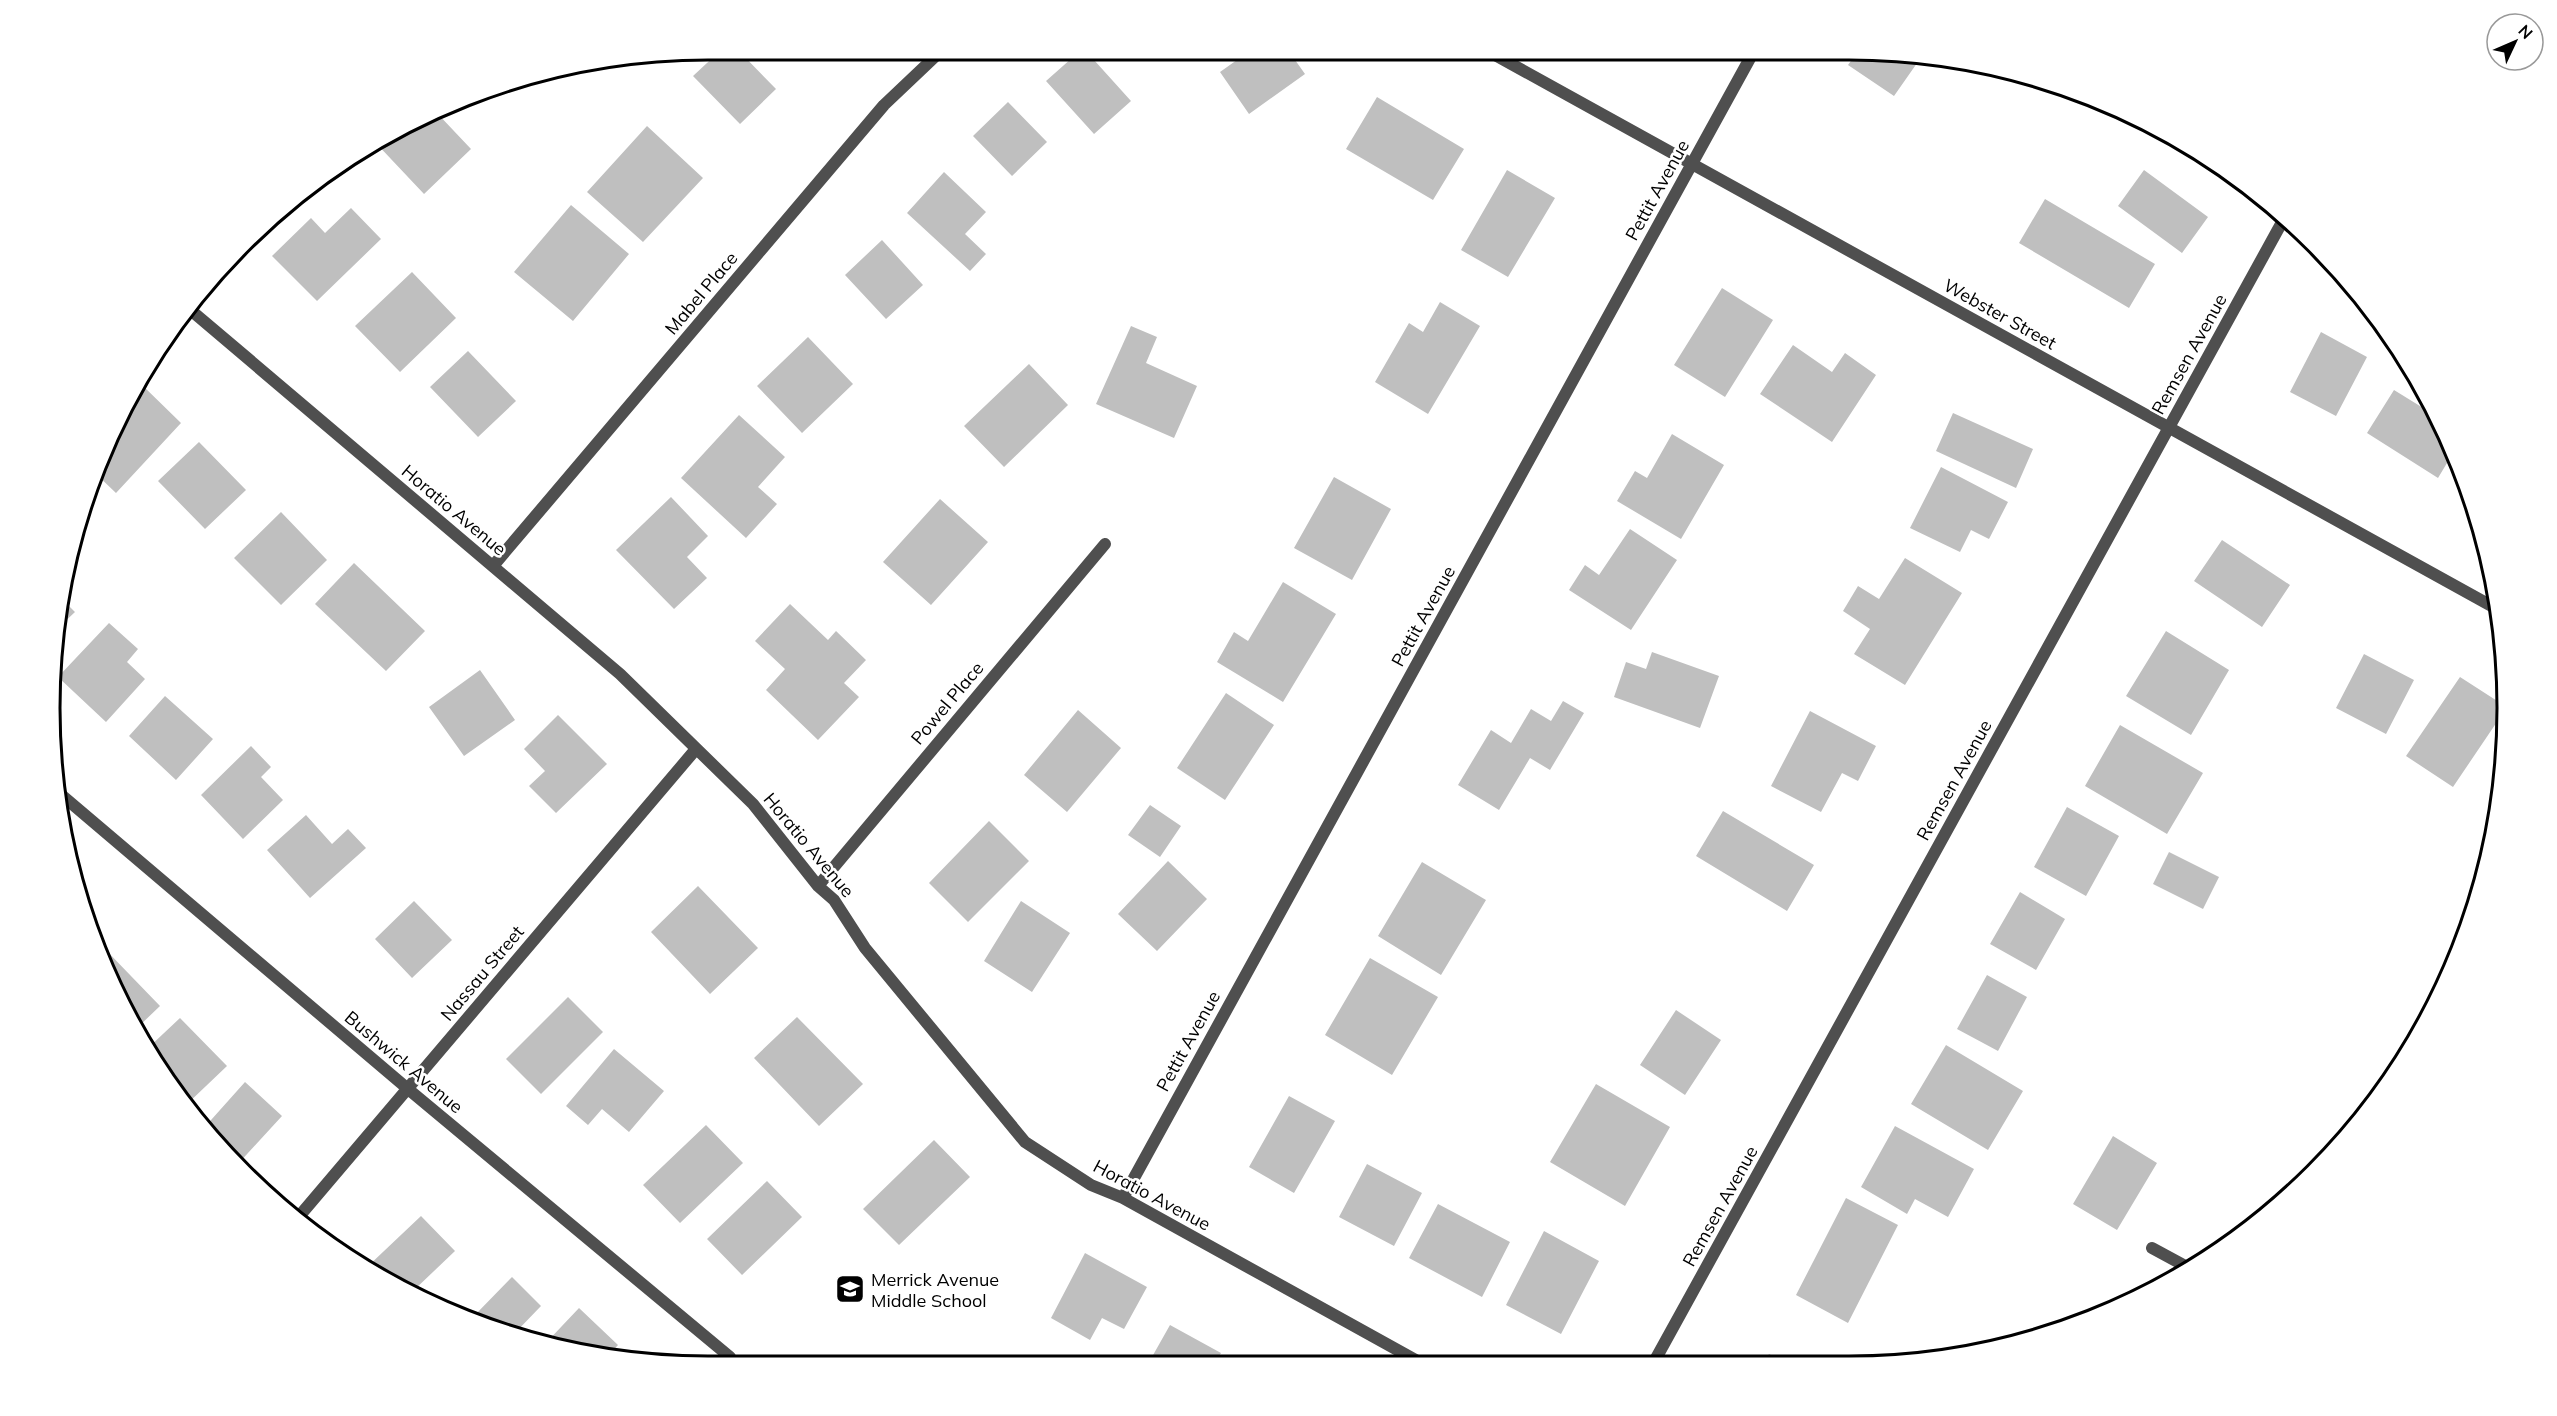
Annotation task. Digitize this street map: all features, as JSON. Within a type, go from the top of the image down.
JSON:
[{"type":"street","name":"Mabel Place","points":[[493,566],[884,105],[931,60]]},
{"type":"street","name":"Webster Street","points":[[1504,60],[2488,604]]},
{"type":"street","name":"Pettit Avenue","points":[[1123,1198],[1749,60]]},
{"type":"street","name":"Remsen Avenue","points":[[1657,1356],[2281,225]]},
{"type":"street","name":"Horatio Avenue","points":[[195,313],[620,674],[753,804],[818,886],[834,900],[865,948],[1025,1142],[1091,1185],[1123,1198],[1408,1356]]},
{"type":"street","name":"Powel Place","points":[[818,886],[1106,544]]},
{"type":"street","name":"Nassau Street","points":[[302,1213],[696,749]]},
{"type":"street","name":"Bushwick Avenue","points":[[67,800],[408,1089],[729,1356]]},
{"type":"street","points":[[2152,1248],[2181,1264]]},
{"type":"building","points":[[710,60],[748,60],[776,89],[740,124],[693,76]]},
{"type":"building","points":[[1070,60],[1094,60],[1131,101],[1094,134],[1046,81]]},
{"type":"building","points":[[1237,60],[1295,60],[1305,74],[1249,114],[1220,72]]},
{"type":"building","points":[[1852,60],[1916,64],[1894,96],[1848,65]]},
{"type":"building","points":[[1377,97],[1464,149],[1433,200],[1346,149]]},
{"type":"building","points":[[1008,102],[1047,142],[1012,176],[973,136]]},
{"type":"building","points":[[441,118],[471,149],[424,194],[381,149]]},
{"type":"building","points":[[647,126],[703,178],[643,242],[587,192]]},
{"type":"building","points":[[1507,170],[1555,198],[1508,277],[1461,250]]},
{"type":"building","points":[[2144,170],[2208,217],[2182,253],[2118,206]]},
{"type":"building","points":[[944,172],[986,212],[965,234],[986,254],[970,271],[907,213]]},
{"type":"building","points":[[2045,199],[2155,264],[2129,308],[2019,243]]},
{"type":"building","points":[[571,205],[629,254],[573,321],[514,272]]},
{"type":"building","points":[[351,208],[381,239],[317,301],[272,256],[311,218],[325,233]]},
{"type":"building","points":[[882,240],[923,285],[886,319],[845,275]]},
{"type":"building","points":[[412,272],[456,318],[400,372],[355,326]]},
{"type":"building","points":[[1722,288],[1773,320],[1725,397],[1674,365]]},
{"type":"building","points":[[1440,302],[1480,326],[1428,414],[1375,382],[1409,323],[1423,332]]},
{"type":"building","points":[[1131,326],[1157,337],[1146,363],[1197,386],[1174,438],[1096,404]]},
{"type":"building","points":[[2321,332],[2367,357],[2336,416],[2290,392]]},
{"type":"building","points":[[808,337],[853,384],[802,433],[757,386]]},
{"type":"building","points":[[1793,345],[1832,372],[1845,353],[1876,375],[1832,442],[1760,394]]},
{"type":"building","points":[[468,351],[516,401],[478,437],[430,387]]},
{"type":"building","points":[[1029,364],[1068,405],[1004,467],[964,426]]},
{"type":"building","points":[[145,388],[181,423],[116,493],[102,479],[127,421]]},
{"type":"building","points":[[2394,390],[2423,408],[2448,461],[2438,478],[2367,433]]},
{"type":"building","points":[[1953,413],[2033,449],[2016,488],[1936,451]]},
{"type":"building","points":[[739,415],[785,457],[758,487],[777,504],[746,538],[681,478]]},
{"type":"building","points":[[1672,434],[1724,465],[1681,539],[1617,501],[1635,471],[1647,478]]},
{"type":"building","points":[[199,442],[246,490],[205,529],[158,481]]},
{"type":"building","points":[[1941,467],[2008,502],[1989,539],[1971,530],[1960,552],[1910,528]]},
{"type":"building","points":[[1334,477],[1391,509],[1352,580],[1294,548]]},
{"type":"building","points":[[671,497],[708,536],[687,557],[707,578],[674,609],[616,550]]},
{"type":"building","points":[[940,499],[988,542],[931,605],[883,562]]},
{"type":"building","points":[[281,512],[327,560],[281,605],[234,558]]},
{"type":"building","points":[[1630,529],[1677,560],[1631,630],[1569,590],[1585,565],[1599,575]]},
{"type":"building","points":[[2222,540],[2290,585],[2262,627],[2194,581]]},
{"type":"building","points":[[1905,558],[1962,593],[1905,685],[1854,654],[1870,629],[1843,611],[1858,586],[1879,599]]},
{"type":"building","points":[[354,563],[425,631],[386,671],[315,604]]},
{"type":"building","points":[[1283,582],[1336,614],[1283,702],[1217,662],[1234,632],[1248,641]]},
{"type":"building","points":[[790,604],[828,640],[836,631],[866,660],[844,683],[859,697],[818,740],[766,690],[785,669],[755,641]]},
{"type":"building","points":[[69,606],[75,612],[66,620]]},
{"type":"building","points":[[109,623],[138,649],[127,662],[145,679],[106,722],[61,680],[61,674]]},
{"type":"building","points":[[2166,631],[2229,670],[2191,735],[2126,696]]},
{"type":"building","points":[[1652,652],[1719,676],[1700,728],[1614,697],[1626,662],[1646,669]]},
{"type":"building","points":[[2364,654],[2414,680],[2386,734],[2336,708]]},
{"type":"building","points":[[480,670],[515,720],[464,756],[429,707]]},
{"type":"building","points":[[2460,677],[2497,701],[2497,722],[2453,787],[2406,756]]},
{"type":"building","points":[[1226,693],[1274,725],[1225,800],[1177,768]]},
{"type":"building","points":[[165,696],[213,739],[176,780],[129,736]]},
{"type":"building","points":[[1563,701],[1584,713],[1550,770],[1530,758],[1499,810],[1458,785],[1491,730],[1511,743],[1531,709],[1551,721]]},
{"type":"building","points":[[1078,710],[1121,748],[1067,812],[1024,775]]},
{"type":"building","points":[[1810,711],[1876,746],[1858,781],[1842,773],[1821,812],[1771,786]]},
{"type":"building","points":[[558,715],[607,764],[556,813],[529,786],[545,771],[524,749]]},
{"type":"building","points":[[2120,725],[2203,773],[2167,834],[2085,786]]},
{"type":"building","points":[[251,746],[271,767],[261,777],[283,800],[243,839],[201,795]]},
{"type":"building","points":[[1150,805],[1181,826],[1160,857],[1128,835]]},
{"type":"building","points":[[2067,807],[2119,836],[2086,896],[2034,867]]},
{"type":"building","points":[[1723,811],[1814,865],[1787,911],[1696,856]]},
{"type":"building","points":[[306,815],[332,844],[348,829],[366,848],[310,898],[267,850]]},
{"type":"building","points":[[989,821],[1029,861],[968,922],[929,883]]},
{"type":"building","points":[[2169,852],[2219,877],[2203,909],[2153,884]]},
{"type":"building","points":[[1168,861],[1207,899],[1157,951],[1118,914]]},
{"type":"building","points":[[1422,862],[1486,900],[1441,975],[1378,936]]},
{"type":"building","points":[[698,886],[758,948],[710,994],[651,932]]},
{"type":"building","points":[[2020,892],[2065,919],[2036,970],[1990,944]]},
{"type":"building","points":[[414,901],[452,940],[412,978],[375,939]]},
{"type":"building","points":[[1021,901],[1070,933],[1032,992],[984,961]]},
{"type":"building","points":[[107,951],[160,1006],[142,1023]]},
{"type":"building","points":[[1370,958],[1438,997],[1392,1075],[1325,1035]]},
{"type":"building","points":[[1987,975],[2027,997],[1998,1051],[1957,1029]]},
{"type":"building","points":[[568,997],[603,1032],[541,1094],[506,1059]]},
{"type":"building","points":[[1676,1010],[1721,1040],[1685,1095],[1640,1065]]},
{"type":"building","points":[[797,1017],[863,1084],[819,1126],[754,1058]]},
{"type":"building","points":[[180,1018],[227,1066],[192,1099],[154,1043]]},
{"type":"building","points":[[1946,1045],[2023,1091],[1988,1150],[1911,1104]]},
{"type":"building","points":[[614,1049],[664,1091],[629,1132],[602,1109],[588,1125],[566,1106]]},
{"type":"building","points":[[245,1082],[282,1116],[243,1158],[210,1121]]},
{"type":"building","points":[[1596,1084],[1670,1127],[1625,1206],[1550,1162]]},
{"type":"building","points":[[1289,1096],[1335,1121],[1294,1193],[1249,1167]]},
{"type":"building","points":[[706,1125],[743,1163],[680,1223],[643,1185]]},
{"type":"building","points":[[1895,1126],[1974,1169],[1948,1217],[1915,1199],[1907,1214],[1861,1187]]},
{"type":"building","points":[[2113,1136],[2157,1163],[2117,1230],[2073,1204]]},
{"type":"building","points":[[934,1140],[970,1177],[899,1245],[863,1209]]},
{"type":"building","points":[[1367,1164],[1422,1193],[1394,1246],[1339,1217]]},
{"type":"building","points":[[767,1181],[802,1217],[742,1275],[707,1239]]},
{"type":"building","points":[[1846,1198],[1898,1225],[1848,1323],[1796,1295]]},
{"type":"building","points":[[1438,1204],[1510,1242],[1482,1297],[1409,1258]]},
{"type":"building","points":[[421,1216],[455,1251],[417,1287],[372,1262]]},
{"type":"building","points":[[1544,1231],[1599,1261],[1561,1334],[1506,1305]]},
{"type":"building","points":[[1085,1253],[1147,1287],[1124,1329],[1102,1318],[1090,1340],[1051,1318]]},
{"type":"building","points":[[512,1277],[541,1306],[520,1328],[477,1313]]},
{"type":"building","points":[[579,1308],[618,1345],[615,1349],[552,1337]]},
{"type":"building","points":[[1170,1325],[1221,1353],[1219,1356],[1153,1356]]},
{"type":"place","name":"Merrick Avenue Middle School","points":[[850,1289]]}]
